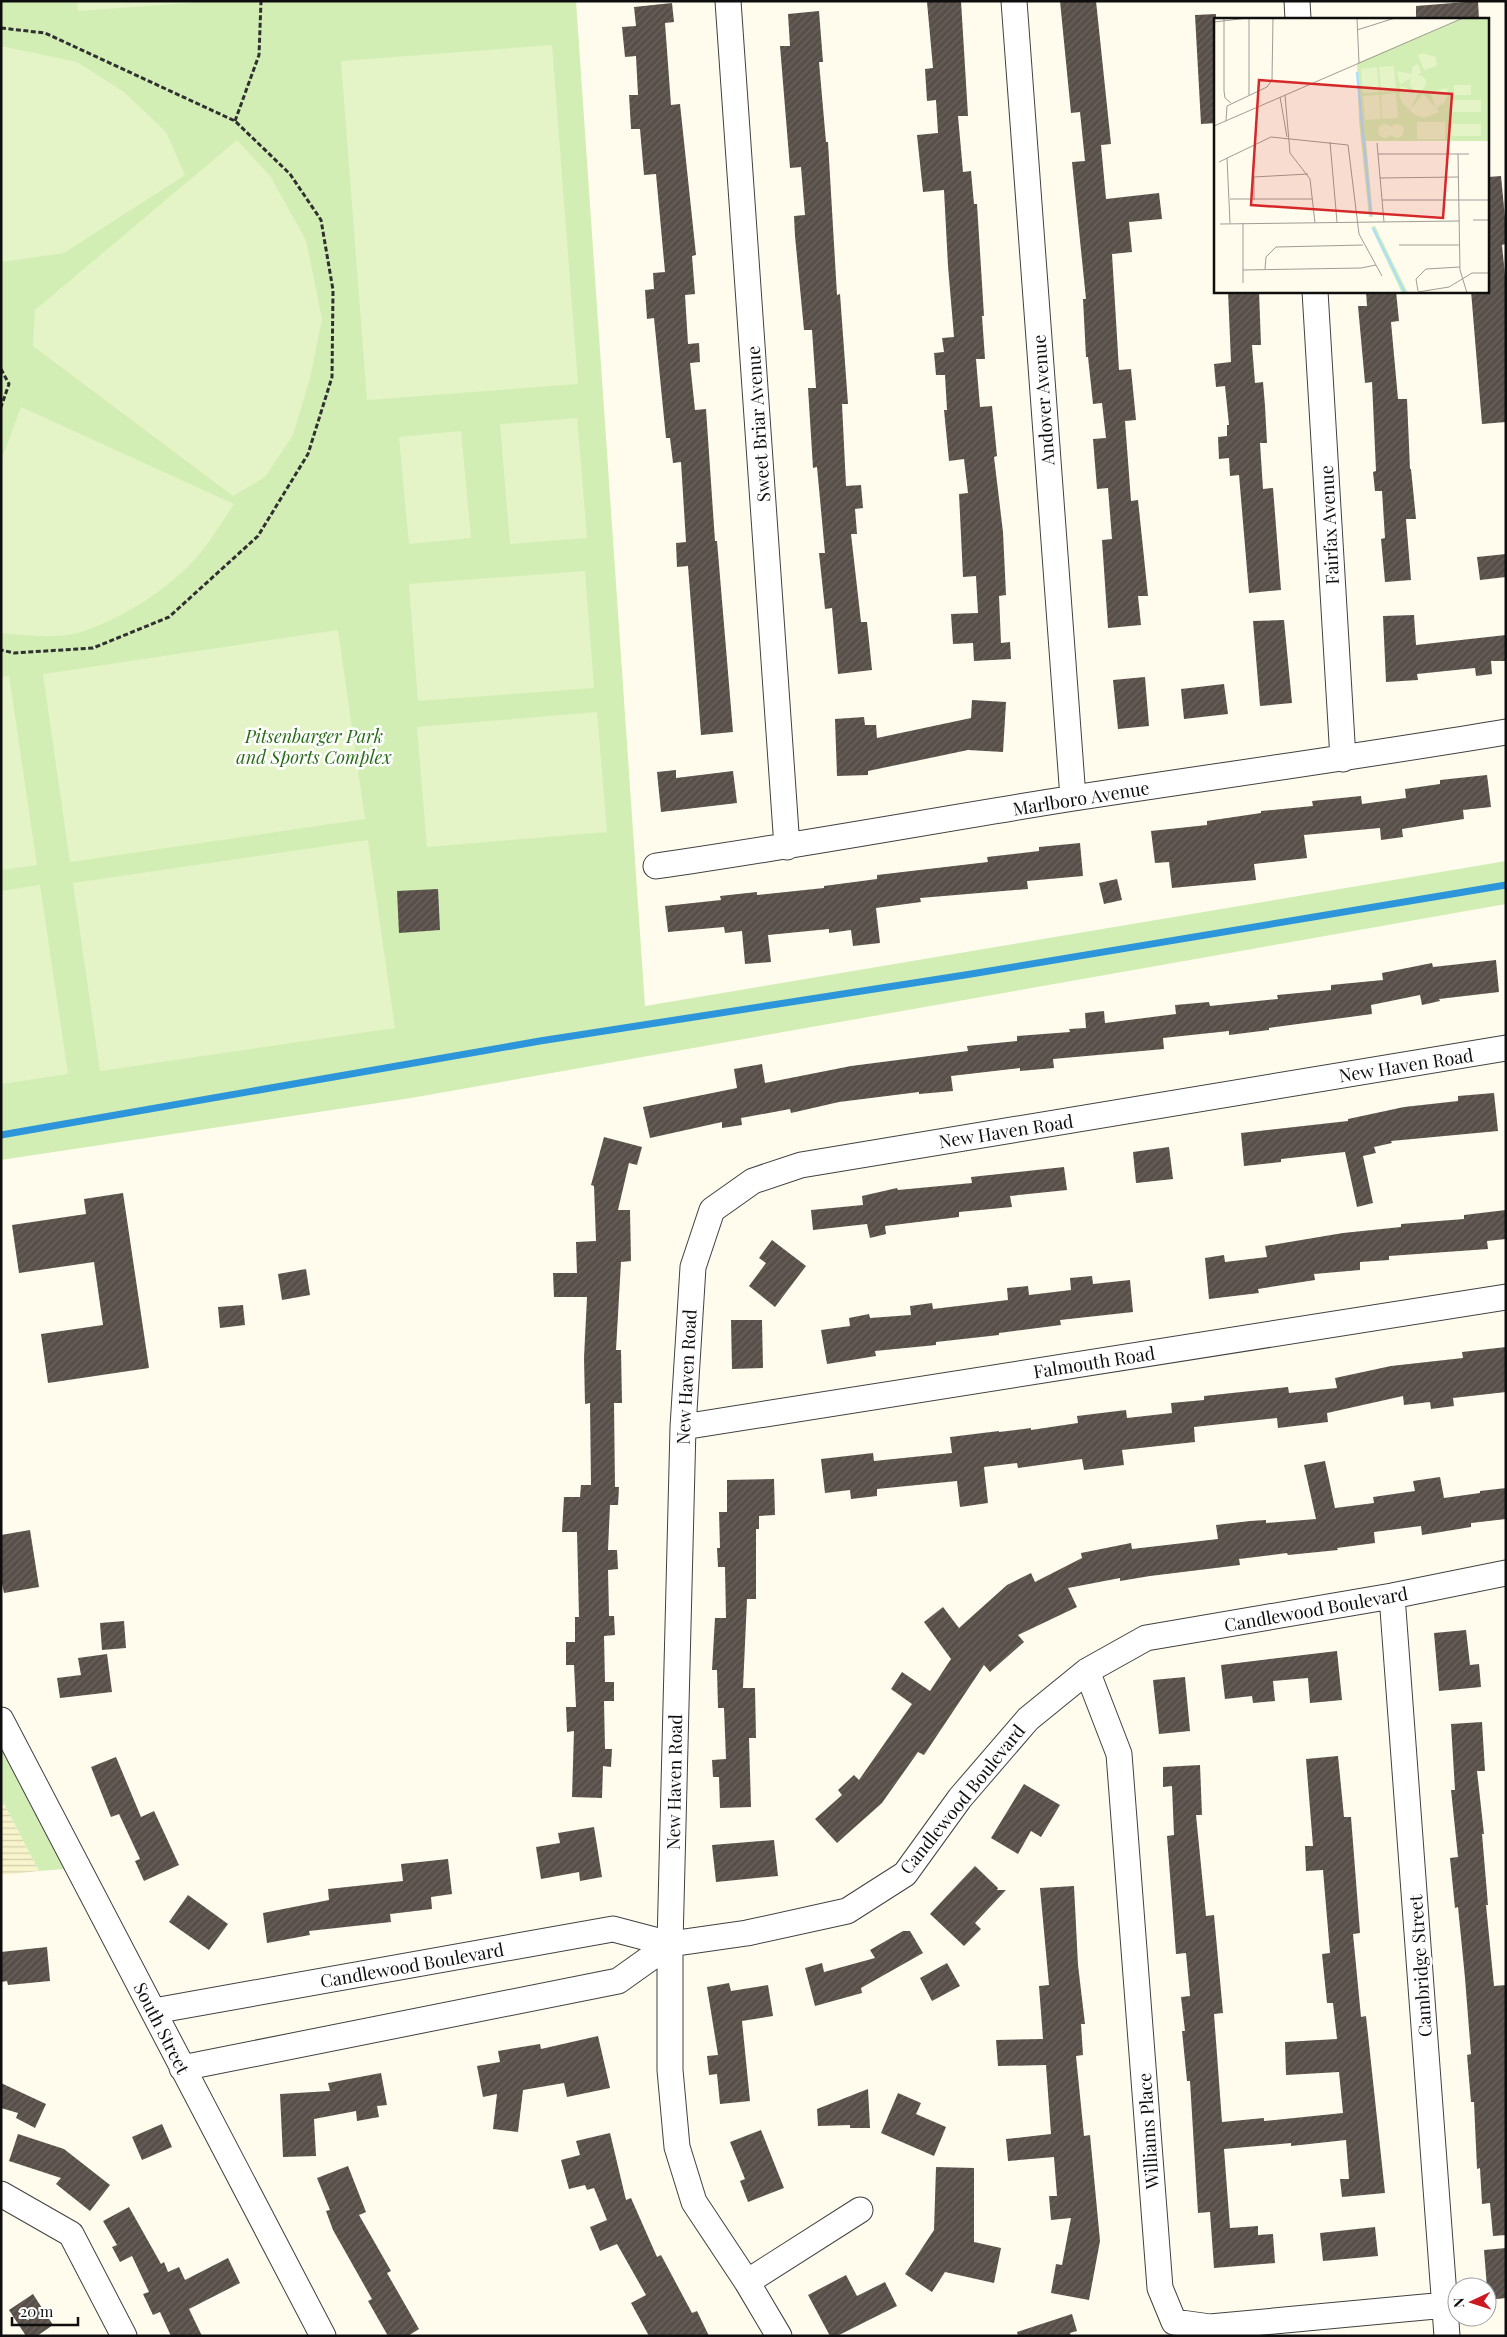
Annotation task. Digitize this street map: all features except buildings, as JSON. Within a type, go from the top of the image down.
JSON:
[{"type":"street","name":"Sweet Briar Avenue","points":[[728,1],[787,847]]},
{"type":"street","name":"Andover Avenue","points":[[1014,1],[1073,798]]},
{"type":"street","points":[[1297,1],[1298,18]]},
{"type":"street","name":"Fairfax Avenue","points":[[1314,292],[1342,759]]},
{"type":"street","name":"Marlboro Avenue","points":[[656,866],[787,847],[1073,798],[1342,759],[1506,732]]},
{"type":"street","name":"New Haven Road","points":[[779,2336],[747,2282],[694,2202],[677,2147],[670,2070],[670,1944],[683,1427],[693,1267],[712,1210],[753,1181],[801,1164],[1506,1048]]},
{"type":"street","name":"Falmouth Road","points":[[683,1427],[1506,1297]]},
{"type":"street","name":"Candlewood Boulevard","points":[[154,2011],[613,1929],[670,1944],[747,1933],[847,1911],[905,1874],[960,1798],[1028,1719],[1086,1671],[1146,1638],[1392,1596],[1506,1573]]},
{"type":"street","name":"Cambridge Street","points":[[1392,1596],[1447,2336]]},
{"type":"street","name":"Williams Place","points":[[1086,1671],[1119,1754],[1160,2288],[1174,2322],[1210,2327],[1446,2305]]},
{"type":"street","name":"South Street","points":[[1,1720],[323,2336]]},
{"type":"street","name":"Candlewood Boulevard","points":[[182,2068],[618,1980],[670,1944]]},
{"type":"street","points":[[1,2194],[71,2234],[124,2336]]},
{"type":"street","points":[[747,2282],[860,2210]]},
{"type":"path","points":[[235,121],[259,56],[262,1]]},
{"type":"path","points":[[1,28],[45,33],[235,121],[290,174],[321,220],[333,290],[332,377],[308,454],[258,536],[169,617],[93,648],[14,653],[1,650]]},
{"type":"path","points":[[1,368],[9,384],[1,407]]},
{"type":"shaded area","points":[[1,1798],[39,1871],[1,1875]]},
{"type":"green space","name":"Pitsenbarger Park and Sports Complex","points":[[1,1],[576,1],[645,1006],[1506,861],[1506,904],[411,1098],[1,1160]]},
{"type":"green space","points":[[77,1],[218,1],[78,11]]},
{"type":"green space","points":[[552,45],[578,384],[367,400],[341,61]]},
{"type":"green space","points":[[1,46],[77,62],[124,92],[166,132],[185,175],[64,253],[1,262]]},
{"type":"green space","points":[[237,140],[270,176],[306,240],[322,319],[310,378],[293,435],[265,477],[233,496],[33,346],[35,310]]},
{"type":"green space","points":[[21,407],[234,504],[205,546],[189,565],[161,590],[128,611],[94,627],[69,635],[40,636],[1,633],[1,461]]},
{"type":"green space","points":[[577,418],[587,538],[510,544],[500,424]]},
{"type":"green space","points":[[461,431],[471,538],[409,544],[399,437]]},
{"type":"green space","points":[[585,571],[594,688],[418,701],[409,584]]},
{"type":"green space","points":[[338,630],[365,819],[70,862],[43,674]]},
{"type":"green space","points":[[9,676],[37,865],[1,870],[1,677]]},
{"type":"green space","points":[[597,712],[607,832],[427,847],[417,727]]},
{"type":"green space","points":[[368,840],[395,1028],[100,1071],[73,883]]},
{"type":"green space","points":[[40,885],[68,1074],[1,1084],[1,891]]},
{"type":"green space","points":[[1,1720],[79,1868],[39,1871],[1,1798]]},
{"type":"waterway","points":[[1,1135],[540,1041],[965,975],[1506,885]]}]
